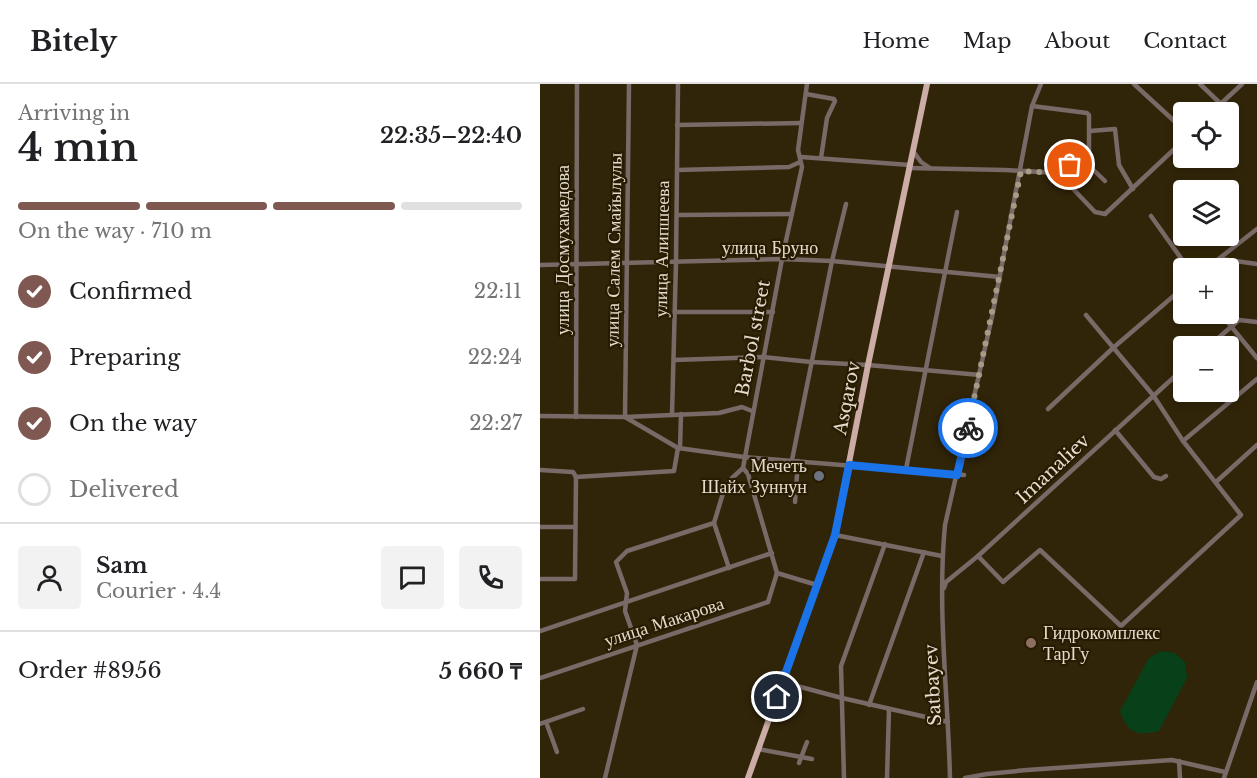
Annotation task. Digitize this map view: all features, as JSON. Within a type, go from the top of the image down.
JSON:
[{"type":"main road","name":"Asqarov","points":[[748,778],[835,535],[927,84]]},
{"type":"street","name":"улица Досмухамедова","points":[[576,417],[577,84]]},
{"type":"street","name":"улица Салем Смайылулы","points":[[626,417],[629,84]]},
{"type":"street","name":"улица Алипшеева","points":[[672,415],[678,84]]},
{"type":"street","name":"Barbol street","points":[[743,468],[752,411],[802,168],[798,150],[807,84]]},
{"type":"street","name":"Satbayev","points":[[950,778],[942,556],[945,525],[980,375],[1032,106],[1041,84]]},
{"type":"street","points":[[1134,84],[1173,120]]},
{"type":"street","points":[[1200,84],[1219,102]]},
{"type":"street","points":[[1223,102],[1242,84]]},
{"type":"street","points":[[806,94],[835,100],[827,118],[821,158]]},
{"type":"street","points":[[677,170],[789,167],[800,159],[821,158],[930,168],[1058,173],[1082,158],[1090,148],[1088,113],[1032,106]]},
{"type":"street","points":[[677,125],[801,123]]},
{"type":"street","points":[[1090,131],[1115,129],[1119,165],[1133,189]]},
{"type":"street","points":[[913,151],[921,162],[930,168]]},
{"type":"street","points":[[1058,173],[1100,214],[1105,214],[1173,151]]},
{"type":"street","points":[[1082,158],[1105,181]]},
{"type":"street","points":[[795,502],[795,460],[811,362],[846,204]]},
{"type":"street","points":[[906,469],[957,212]]},
{"type":"street","points":[[677,215],[792,214]]},
{"type":"street","points":[[1151,216],[1181,258]]},
{"type":"street","points":[[1222,258],[1257,229]]},
{"type":"street","name":"улица Бруно","points":[[540,265],[832,261],[1000,277]]},
{"type":"street","points":[[1239,262],[1257,264]]},
{"type":"street","points":[[1048,409],[1113,348],[1173,296]]},
{"type":"street","points":[[675,312],[773,312]]},
{"type":"street","points":[[978,556],[1002,582],[1040,550],[1121,626],[1241,515],[1183,441],[1153,395],[1086,315]]},
{"type":"street","points":[[1221,336],[1239,320],[1257,322]]},
{"type":"street","points":[[1229,324],[1257,358]]},
{"type":"street","points":[[674,360],[763,357],[980,375]]},
{"type":"street","name":"Imanaliev","points":[[943,590],[946,582],[978,556],[1173,378]]},
{"type":"street","points":[[1183,441],[1257,379]]},
{"type":"street","points":[[540,416],[626,417],[719,413],[742,407],[752,411]]},
{"type":"street","points":[[576,477],[674,471],[679,448],[681,414]]},
{"type":"street","points":[[626,417],[679,448],[744,457],[964,475]]},
{"type":"street","points":[[1115,430],[1154,477],[1161,479],[1166,476]]},
{"type":"street","points":[[1216,483],[1257,445]]},
{"type":"street","points":[[729,568],[714,523],[724,490],[730,479],[743,468],[748,474],[777,573],[817,585]]},
{"type":"street","points":[[540,470],[566,470],[573,472],[576,477],[575,579],[540,579]]},
{"type":"street","points":[[605,778],[637,645],[625,611],[627,593],[616,562],[627,550],[714,523]]},
{"type":"street","points":[[540,527],[574,527]]},
{"type":"street","points":[[835,535],[942,556]]},
{"type":"street","points":[[844,778],[841,675],[843,660],[885,544]]},
{"type":"street","points":[[869,705],[924,552]]},
{"type":"street","points":[[540,631],[772,553]]},
{"type":"street","name":"улица Макарова","points":[[540,678],[768,602],[777,573]]},
{"type":"street","points":[[782,682],[869,705],[948,722]]},
{"type":"street","points":[[965,778],[1027,770],[1172,760],[1225,775],[1257,682]]},
{"type":"street","points":[[887,778],[889,709]]},
{"type":"street","points":[[557,752],[543,723],[583,710]]},
{"type":"street","points":[[800,760],[807,742]]},
{"type":"street","points":[[758,749],[800,760],[812,759]]},
{"type":"street","points":[[1179,762],[1180,778]]},
{"type":"green space","points":[[1161,651],[1175,653],[1185,662],[1187,678],[1159,731],[1134,732],[1126,725],[1120,711],[1149,658]]},
{"type":"way so far","points":[[968,428],[1021,171],[1058,173],[1070,165]]},
{"type":"place","name":"Мечеть Шайх Зуннун","points":[[819,476]]},
{"type":"place","name":"Гидрокомплекс ТарГу","points":[[1031,643]]},
{"type":"route","points":[[777,697],[835,535],[849,465],[957,475],[968,428]]}]
